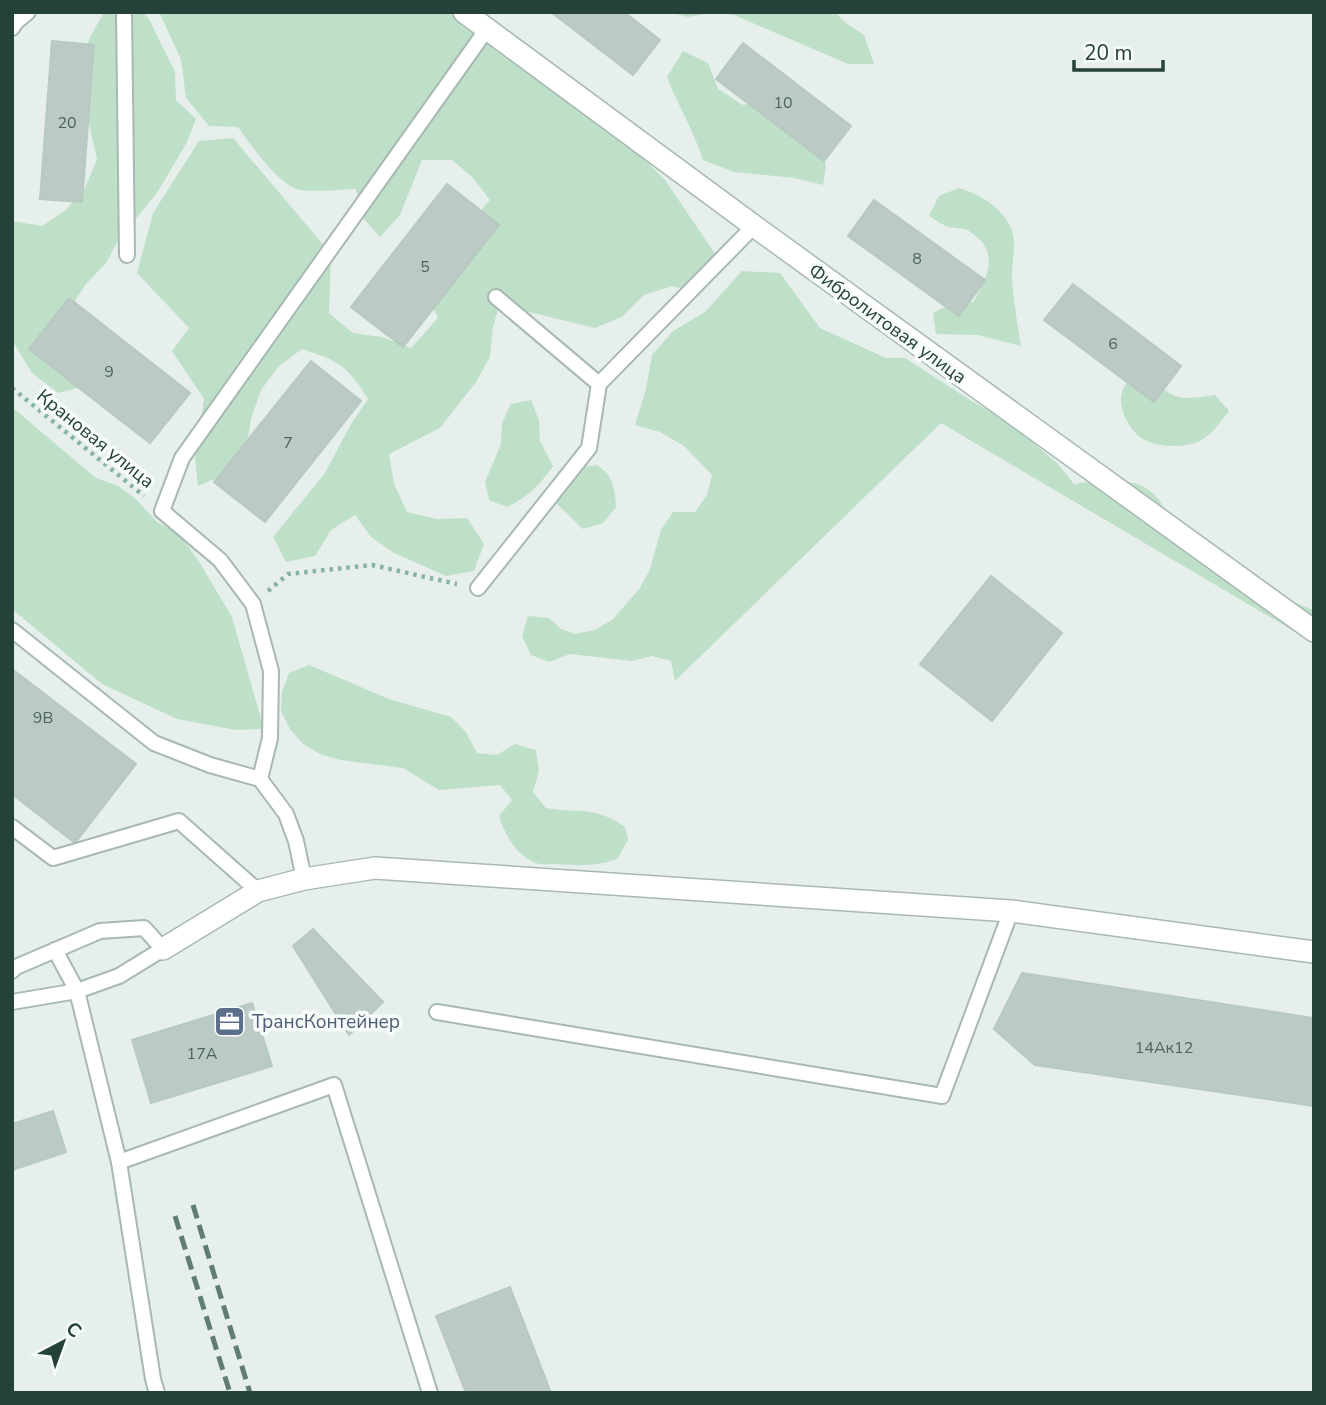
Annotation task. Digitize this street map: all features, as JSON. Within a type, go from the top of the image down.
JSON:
[{"type":"street","name":"Фибролитовая улица","points":[[464,12],[754,226],[1314,631]]},
{"type":"street","points":[[163,949],[258,891],[304,879],[375,868],[1011,911],[1314,952]]},
{"type":"lane","points":[[12,28],[28,12]]},
{"type":"lane","points":[[124,12],[127,256]]},
{"type":"lane","points":[[260,779],[270,738],[271,671],[253,604],[220,560],[162,510],[182,457],[487,29]]},
{"type":"lane","points":[[478,589],[589,448],[599,384],[754,226]]},
{"type":"lane","points":[[496,297],[599,384]]},
{"type":"lane","points":[[12,630],[154,743],[210,765],[260,779],[286,814],[296,841],[304,879]]},
{"type":"lane","points":[[12,827],[52,858],[178,821],[258,891]]},
{"type":"lane","points":[[437,1012],[942,1096],[1011,911]]},
{"type":"lane","points":[[12,971],[100,931],[144,928],[163,949],[119,976],[77,991],[12,1002]]},
{"type":"lane","points":[[55,950],[77,991],[119,1162],[157,1393]]},
{"type":"lane","points":[[119,1162],[334,1085],[430,1393]]},
{"type":"path","name":"Крановая улица","points":[[12,388],[162,510]]},
{"type":"path","points":[[253,604],[288,574],[372,565],[478,589]]},
{"type":"green space","points":[[142,12],[149,19],[175,72],[176,100],[196,119],[186,144],[157,193],[119,239],[106,263],[86,284],[70,308],[86,386],[58,393],[32,373],[12,340],[12,221],[42,226],[66,210],[85,188],[97,159],[83,97],[81,68],[89,39],[103,14]]},
{"type":"green space","points":[[159,12],[471,12],[642,157],[665,180],[718,258],[700,293],[672,286],[644,295],[622,317],[595,328],[500,302],[493,327],[490,357],[476,382],[440,428],[389,454],[394,484],[407,512],[437,519],[467,518],[484,544],[474,571],[446,576],[394,553],[371,537],[355,515],[331,530],[315,556],[286,562],[273,537],[325,473],[351,424],[368,399],[348,371],[334,361],[302,349],[279,366],[261,390],[251,419],[246,450],[226,474],[198,486],[195,457],[204,399],[172,351],[189,328],[137,273],[153,213],[199,141],[233,138],[331,254],[329,313],[353,333],[382,337],[411,348],[438,318],[426,292],[471,221],[490,200],[473,178],[452,160],[422,160],[400,215],[380,237],[361,216],[356,189],[314,191],[292,187],[266,163],[238,127],[209,126],[186,98],[181,59]]},
{"type":"green space","points":[[668,12],[835,12],[864,35],[874,64],[848,64],[734,15],[710,13],[688,17]]},
{"type":"green space","points":[[683,51],[708,63],[718,89],[743,105],[770,101],[819,140],[826,166],[823,185],[794,178],[734,172],[703,160],[667,77]]},
{"type":"green space","points":[[959,188],[978,195],[995,207],[1012,232],[1012,280],[1021,346],[978,335],[936,334],[933,313],[953,303],[973,302],[989,264],[985,247],[979,239],[967,230],[948,227],[929,216],[939,196]]},
{"type":"green space","points":[[742,271],[780,273],[820,328],[886,358],[905,358],[1008,421],[1058,464],[1074,484],[1120,481],[1142,486],[1160,501],[1167,523],[1246,568],[1281,597],[1314,610],[1314,643],[941,423],[675,681],[671,661],[652,656],[632,661],[570,654],[549,662],[531,655],[522,636],[528,616],[549,618],[561,629],[575,634],[595,630],[613,619],[640,588],[650,569],[661,530],[673,512],[695,512],[707,495],[712,475],[684,446],[660,432],[635,425],[646,389],[652,355],[673,331],[705,312]]},
{"type":"green space","points":[[1145,374],[1177,397],[1215,395],[1229,411],[1211,432],[1198,442],[1168,446],[1146,441],[1132,429],[1121,401],[1126,384]]},
{"type":"green space","points":[[531,400],[539,420],[540,441],[553,466],[533,490],[507,507],[489,500],[485,482],[501,444],[502,423],[511,404]]},
{"type":"green space","points":[[12,407],[96,478],[118,486],[135,498],[157,522],[179,534],[232,617],[264,729],[236,730],[177,719],[102,684],[12,609]]},
{"type":"green space","points":[[597,465],[607,473],[612,483],[616,507],[603,523],[583,529],[554,501],[577,468]]},
{"type":"green space","points":[[309,665],[389,699],[451,717],[466,732],[477,753],[497,755],[515,744],[536,750],[539,771],[533,792],[546,808],[595,813],[625,827],[628,840],[617,859],[587,865],[535,863],[517,850],[504,830],[499,816],[512,800],[500,785],[439,790],[403,768],[340,760],[320,754],[303,744],[290,729],[281,711],[282,692],[289,673]]},
{"type":"building","points":[[551,12],[624,12],[660,40],[633,75]]},
{"type":"building","points":[[52,41],[94,45],[82,202],[40,199]]},
{"type":"building","points":[[743,43],[851,126],[824,161],[716,79]]},
{"type":"building","points":[[447,184],[499,225],[403,347],[351,307]]},
{"type":"building","points":[[874,200],[985,280],[959,316],[848,236]]},
{"type":"building","points":[[1073,284],[1181,366],[1154,402],[1044,320]]},
{"type":"building","points":[[69,298],[190,393],[150,443],[29,349]]},
{"type":"building","points":[[311,361],[361,401],[265,522],[214,482]]},
{"type":"building","points":[[991,576],[1062,633],[992,721],[920,664]]},
{"type":"building","points":[[12,669],[136,764],[75,843],[12,794]]},
{"type":"building","points":[[313,929],[383,1002],[349,1035],[293,946]]},
{"type":"building","points":[[1022,973],[1314,1018],[1314,1106],[1035,1065],[994,1029]]},
{"type":"building","points":[[252,1003],[272,1066],[151,1103],[132,1040]]},
{"type":"building","points":[[53,1111],[66,1152],[12,1170],[12,1124]]},
{"type":"building","points":[[510,1287],[551,1393],[466,1393],[436,1316]]},
{"type":"railway","points":[[193,1205],[250,1393]]},
{"type":"railway","points":[[175,1216],[230,1393]]},
{"type":"place","name":"ТрансКонтейнер","points":[[229,1021]]}]
